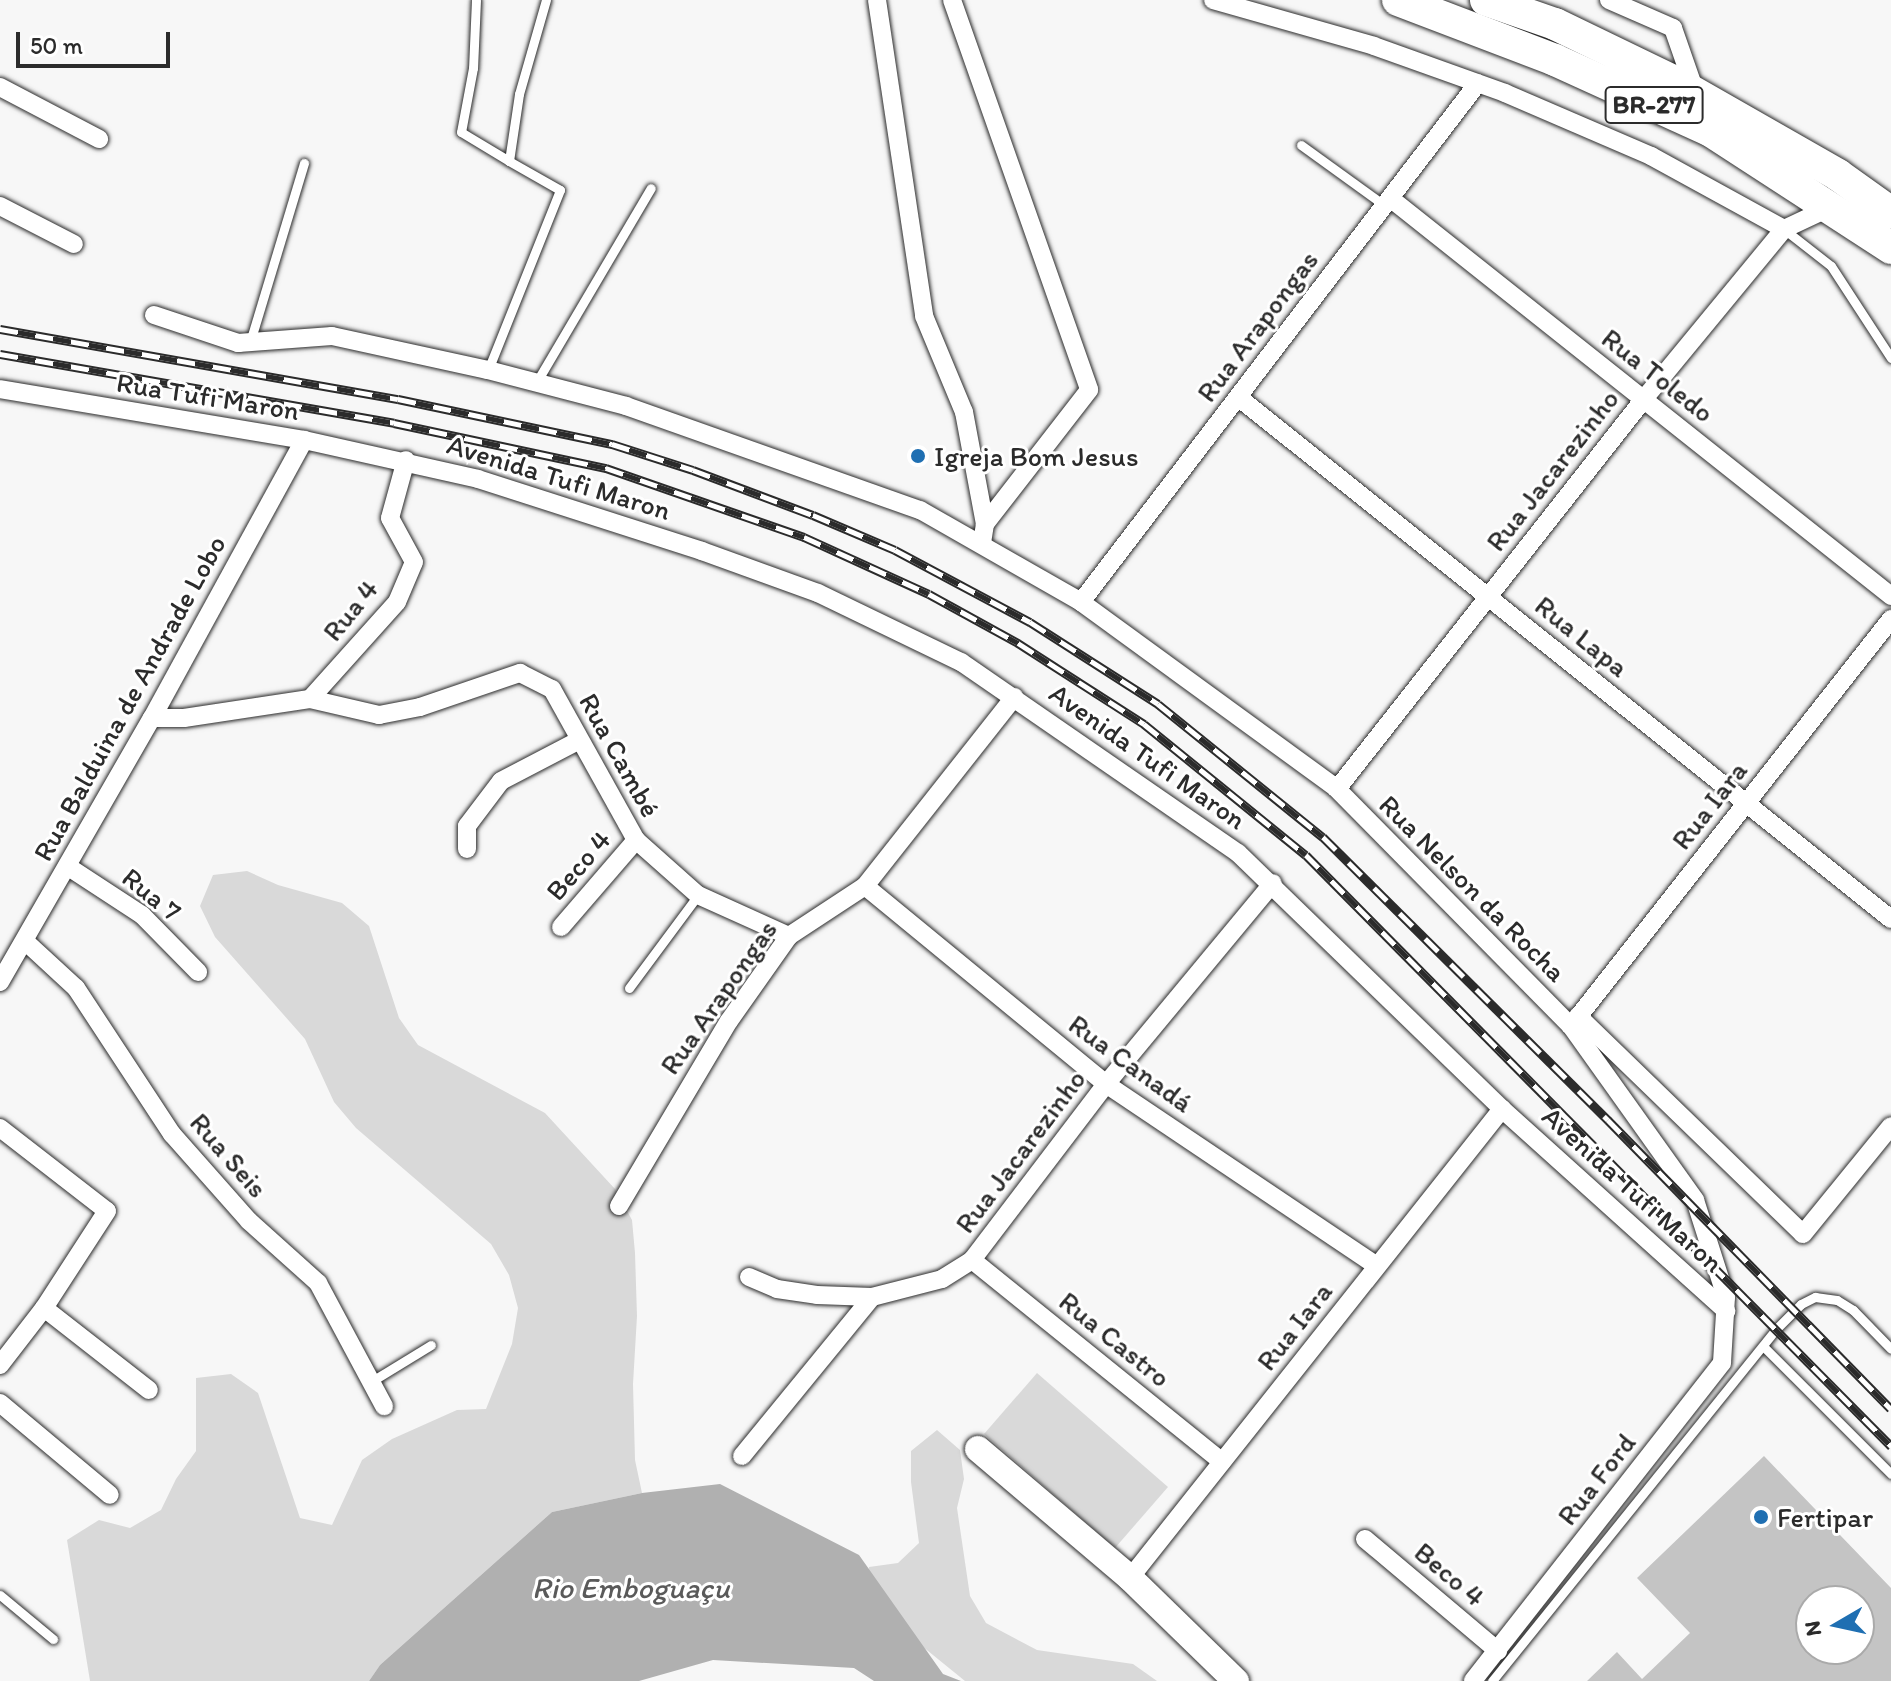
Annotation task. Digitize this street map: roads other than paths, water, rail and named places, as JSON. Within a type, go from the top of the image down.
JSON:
[{"type":"highway","name":"BR-277","points":[[1398,0],[1555,60],[1711,131],[1891,248]]},
{"type":"highway","name":"BR-277","points":[[1486,0],[1555,24],[1696,94],[1838,175],[1891,213]]},
{"type":"street","points":[[877,0],[924,316],[964,412],[983,533]]},
{"type":"street","points":[[952,0],[1089,390],[983,533]]},
{"type":"street","points":[[1213,0],[1374,46],[1478,83],[1651,156],[1784,229]]},
{"type":"street","points":[[1609,0],[1673,28],[1696,94]]},
{"type":"street","name":"Rua Arapongas","points":[[1081,602],[1478,83]]},
{"type":"street","points":[[0,87],[99,139]]},
{"type":"street","name":"Rua Toledo","points":[[1387,201],[1891,596]]},
{"type":"street","points":[[0,206],[74,244]]},
{"type":"street","name":"Rua Jacarezinho","points":[[1337,789],[1643,400],[1784,229],[1831,207]]},
{"type":"street","name":"Rua Nelson da Rocha","points":[[154,315],[238,343],[332,336],[488,370],[626,406],[836,478],[983,533],[1337,789],[1574,1021],[1695,1200],[1726,1304]]},
{"type":"street","name":"Rua Tufi Maron","points":[[0,389],[406,460]]},
{"type":"street","name":"Rua Lapa","points":[[1238,397],[1891,919]]},
{"type":"street","name":"Rua Balduina de Andrade Lobo","points":[[0,982],[26,942],[152,718],[304,440]]},
{"type":"street","name":"Avenida Tufi Maron","points":[[406,460],[478,479],[702,551],[818,593],[961,662],[1238,853],[1273,883],[1502,1109],[1726,1304]]},
{"type":"street","name":"Rua 4","points":[[310,699],[397,602],[414,562],[390,518],[406,460]]},
{"type":"street","name":"Rua Iara","points":[[1574,1021],[1891,619]]},
{"type":"street","name":"Rua Cambé","points":[[152,718],[184,718],[310,699],[379,715],[420,707],[520,673],[552,689],[578,741],[636,840],[698,895],[789,936]]},
{"type":"street","name":"Rua Arapongas","points":[[619,1206],[729,1021],[789,936],[865,886],[1014,697]]},
{"type":"street","points":[[467,849],[467,826],[501,781],[578,741]]},
{"type":"street","name":"Beco 4","points":[[561,927],[636,840]]},
{"type":"street","name":"Rua 7","points":[[67,866],[142,915],[198,972]]},
{"type":"street","name":"Rua Jacarezinho","points":[[749,1277],[777,1289],[817,1295],[872,1297],[942,1279],[972,1260],[1106,1084],[1273,883]]},
{"type":"street","name":"Rua Canadá","points":[[865,886],[1106,1084],[1377,1266]]},
{"type":"street","name":"Rua Seis","points":[[26,942],[76,988],[172,1134],[249,1221],[318,1283],[384,1406]]},
{"type":"street","points":[[1574,1021],[1803,1234],[1891,1126]]},
{"type":"street","name":"Rua Iara","points":[[1130,1578],[1502,1109]]},
{"type":"street","points":[[0,1128],[107,1211],[44,1308],[0,1365]]},
{"type":"street","name":"Rua Castro","points":[[972,1260],[1222,1462]]},
{"type":"street","points":[[742,1456],[872,1297]]},
{"type":"street","name":"Rua Ford","points":[[1473,1681],[1722,1363],[1726,1304]]},
{"type":"street","points":[[44,1308],[149,1390]]},
{"type":"street","points":[[0,1403],[110,1495]]},
{"type":"street","points":[[978,1449],[1130,1578],[1236,1681]]},
{"type":"street","name":"Beco 4","points":[[1365,1539],[1498,1651]]},
{"type":"lane","points":[[476,0],[473,68],[461,132],[560,190],[488,370]]},
{"type":"lane","points":[[509,161],[519,94],[546,0]]},
{"type":"lane","points":[[1301,145],[1387,201]]},
{"type":"lane","points":[[250,342],[304,163]]},
{"type":"lane","points":[[536,383],[651,188]]},
{"type":"lane","points":[[1784,229],[1831,266],[1891,358]]},
{"type":"lane","points":[[629,988],[698,895]]},
{"type":"lane","points":[[1492,1681],[1763,1346],[1801,1304],[1815,1297],[1837,1300],[1853,1310],[1891,1349]]},
{"type":"lane","points":[[372,1381],[431,1345]]},
{"type":"lane","points":[[1763,1346],[1891,1474]]},
{"type":"lane","points":[[0,1595],[53,1639]]},
{"type":"water","name":"Rio Emboguaçu","points":[[720,1484],[859,1555],[943,1674],[961,1681],[874,1681],[854,1668],[713,1660],[639,1681],[369,1681],[380,1665],[552,1512],[642,1493]]},
{"type":"railway","points":[[0,329],[398,399],[612,444],[693,470],[813,515],[895,550],[1030,622],[1158,704],[1323,837],[1608,1120],[1891,1409]]},
{"type":"railway","points":[[0,354],[394,423],[606,468],[804,537],[929,594],[1018,643],[1144,724],[1306,855],[1891,1446]]},
{"type":"place","name":"Igreja Bom Jesus","points":[[918,456]]},
{"type":"place","name":"Fertipar","points":[[1761,1517]]}]
